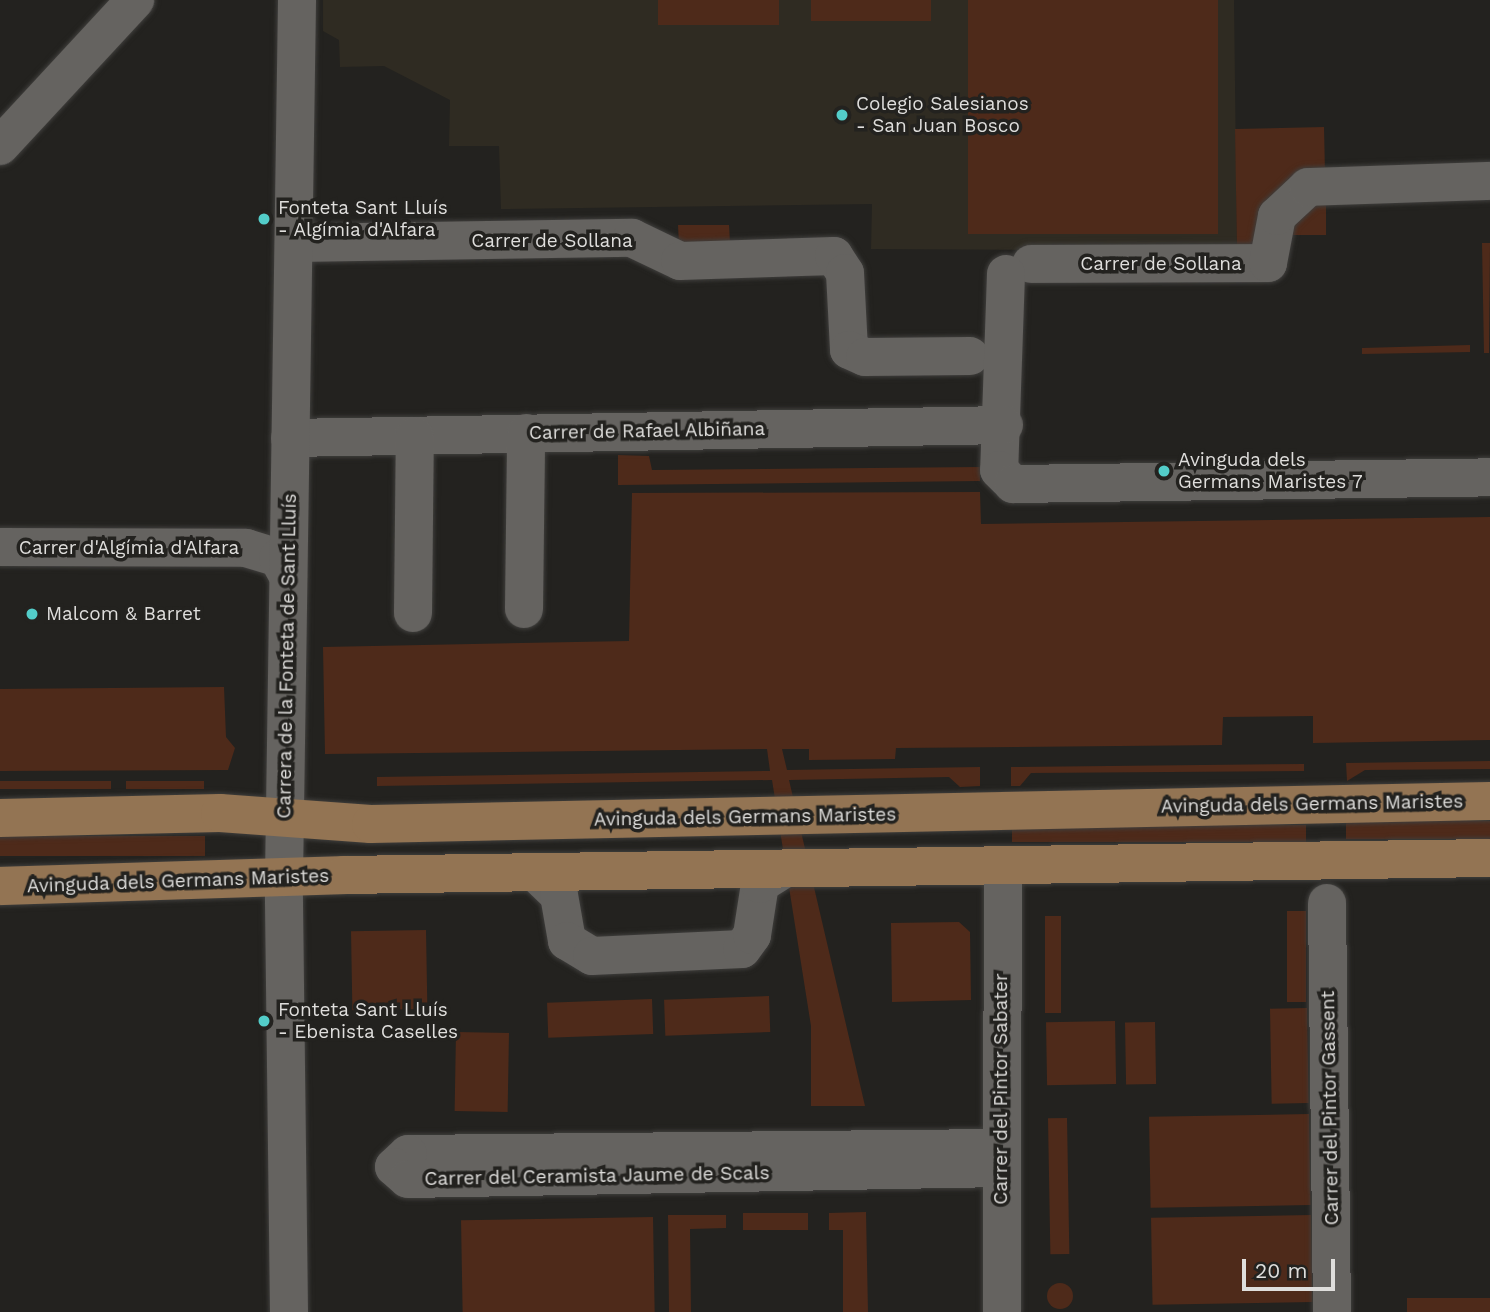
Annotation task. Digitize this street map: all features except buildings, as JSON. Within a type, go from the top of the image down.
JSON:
[{"type":"main road","name":"Avinguda dels Germans Maristes","points":[[0,818],[285,818],[398,824],[876,816],[963,809],[1490,801]]},
{"type":"main road","points":[[963,809],[940,826],[936,841],[956,862],[989,866]]},
{"type":"main road","name":"Avinguda dels Germans Maristes","points":[[0,886],[535,872],[1490,858]]},
{"type":"street","points":[[0,146],[135,0]]},
{"type":"street","name":"Carrera de la Fonteta de Sant Lluís","points":[[289,1312],[284,878],[290,438],[296,243],[297,0]]},
{"type":"street","name":"Carrer de Sollana","points":[[1004,425],[1018,269],[1268,263],[1269,231],[1287,201],[1330,183],[1490,181]]},
{"type":"street","name":"Carrer de Sollana","points":[[296,243],[632,239],[680,261],[834,256],[845,273],[849,350],[865,357],[970,356]]},
{"type":"street","points":[[1004,425],[1002,479],[1490,477]]},
{"type":"street","name":"Carrer de Rafael Albiñana","points":[[290,438],[1004,425]]},
{"type":"street","points":[[524,609],[526,433]]},
{"type":"street","points":[[413,613],[415,436]]},
{"type":"street","name":"Carrer d'Algímia d'Alfara","points":[[0,547],[246,548],[278,558],[288,576]]},
{"type":"street","name":"Carrer del Pintor Sabater","points":[[989,866],[1000,1158],[1002,1312]]},
{"type":"street","points":[[535,872],[559,895],[567,941],[592,956],[743,949],[752,935],[760,884],[784,869]]},
{"type":"street","name":"Carrer del Pintor Gassent","points":[[1327,903],[1332,1312]]},
{"type":"street","name":"Carrer del Ceramista Jaume de Scals","points":[[408,1154],[1000,1158],[408,1179],[394,1167],[408,1154]]},
{"type":"shaded area","name":"Colegio Salesianos - San Juan Bosco","points":[[323,0],[1234,0],[1237,251],[871,249],[872,204],[501,209],[499,146],[449,146],[450,100],[384,66],[340,67],[339,40],[323,31]]},
{"type":"shaded area","points":[[658,0],[779,0],[779,25],[658,25]]},
{"type":"shaded area","points":[[811,0],[931,0],[931,21],[811,21]]},
{"type":"shaded area","points":[[968,0],[1218,0],[1218,234],[968,234]]},
{"type":"shaded area","points":[[1324,127],[1325,173],[1256,251],[1237,251],[1235,129]]},
{"type":"shaded area","points":[[1326,194],[1326,235],[1279,235]]},
{"type":"shaded area","points":[[678,225],[729,225],[730,242],[679,245]]},
{"type":"shaded area","points":[[1482,243],[1490,243],[1489,353],[1484,353]]},
{"type":"shaded area","points":[[1470,345],[1470,352],[1362,354],[1362,348]]},
{"type":"shaded area","points":[[618,455],[649,456],[652,470],[980,467],[980,481],[618,485]]},
{"type":"shaded area","points":[[980,492],[981,524],[1490,517],[1490,740],[1313,743],[1313,716],[1223,717],[1222,745],[896,748],[895,759],[809,760],[809,749],[782,749],[787,770],[980,767],[980,786],[960,787],[949,777],[789,780],[865,1106],[811,1106],[811,1026],[772,780],[377,786],[377,777],[770,771],[767,749],[325,754],[323,647],[629,641],[632,493]]},
{"type":"shaded area","points":[[224,687],[226,737],[235,748],[228,770],[0,771],[0,689]]},
{"type":"shaded area","points":[[1490,761],[1490,769],[1365,770],[1347,781],[1346,763]]},
{"type":"shaded area","points":[[1304,764],[1304,771],[1031,773],[1020,786],[1011,786],[1011,767]]},
{"type":"shaded area","points":[[0,781],[111,781],[111,789],[0,789]]},
{"type":"shaded area","points":[[126,781],[204,781],[204,789],[126,789]]},
{"type":"shaded area","points":[[1346,821],[1490,821],[1490,839],[1346,839]]},
{"type":"shaded area","points":[[1012,825],[1306,825],[1306,842],[1012,842]]},
{"type":"shaded area","points":[[0,836],[205,836],[205,856],[0,856]]},
{"type":"shaded area","points":[[1287,911],[1306,911],[1306,1002],[1287,1002]]},
{"type":"shaded area","points":[[1045,916],[1061,916],[1061,1013],[1045,1013]]},
{"type":"shaded area","points":[[959,922],[970,932],[971,1000],[892,1002],[891,923]]},
{"type":"shaded area","points":[[426,930],[427,1009],[352,1010],[351,931]]},
{"type":"shaded area","points":[[769,996],[770,1032],[665,1036],[664,1000]]},
{"type":"shaded area","points":[[652,999],[653,1034],[548,1038],[547,1003]]},
{"type":"shaded area","points":[[1307,1008],[1309,1103],[1272,1104],[1270,1009]]},
{"type":"shaded area","points":[[1115,1021],[1116,1084],[1047,1085],[1046,1022]]},
{"type":"shaded area","points":[[1155,1022],[1156,1084],[1126,1085],[1125,1023]]},
{"type":"shaded area","points":[[456,1032],[509,1033],[508,1112],[455,1111]]},
{"type":"shaded area","points":[[1309,1114],[1311,1205],[1151,1208],[1149,1117]]},
{"type":"shaded area","points":[[1048,1118],[1067,1118],[1069,1254],[1050,1254]]},
{"type":"shaded area","points":[[866,1212],[868,1312],[843,1312],[843,1230],[829,1230],[829,1213]]},
{"type":"shaded area","points":[[743,1213],[808,1213],[808,1230],[743,1230]]},
{"type":"shaded area","points":[[668,1215],[726,1215],[726,1228],[690,1229],[691,1312],[669,1312]]},
{"type":"shaded area","points":[[1311,1215],[1313,1302],[1153,1305],[1151,1218]]},
{"type":"shaded area","points":[[653,1217],[655,1312],[463,1312],[461,1220]]},
{"type":"shaded area","points":[[1060,1283],[1070,1286],[1073,1296],[1070,1306],[1060,1309],[1050,1306],[1047,1296],[1050,1286]]},
{"type":"shaded area","points":[[1407,1298],[1490,1298],[1490,1312],[1407,1312]]},
{"type":"place","name":"Colegio Salesianos - San Juan Bosco","points":[[842,115]]},
{"type":"place","name":"Fonteta Sant Lluís - Algímia d'Alfara","points":[[264,219]]},
{"type":"place","name":"Avinguda dels Germans Maristes 7","points":[[1164,471]]},
{"type":"place","name":"Malcom & Barret","points":[[32,614]]},
{"type":"place","name":"Fonteta Sant Lluís - Ebenista Caselles","points":[[264,1021]]}]
